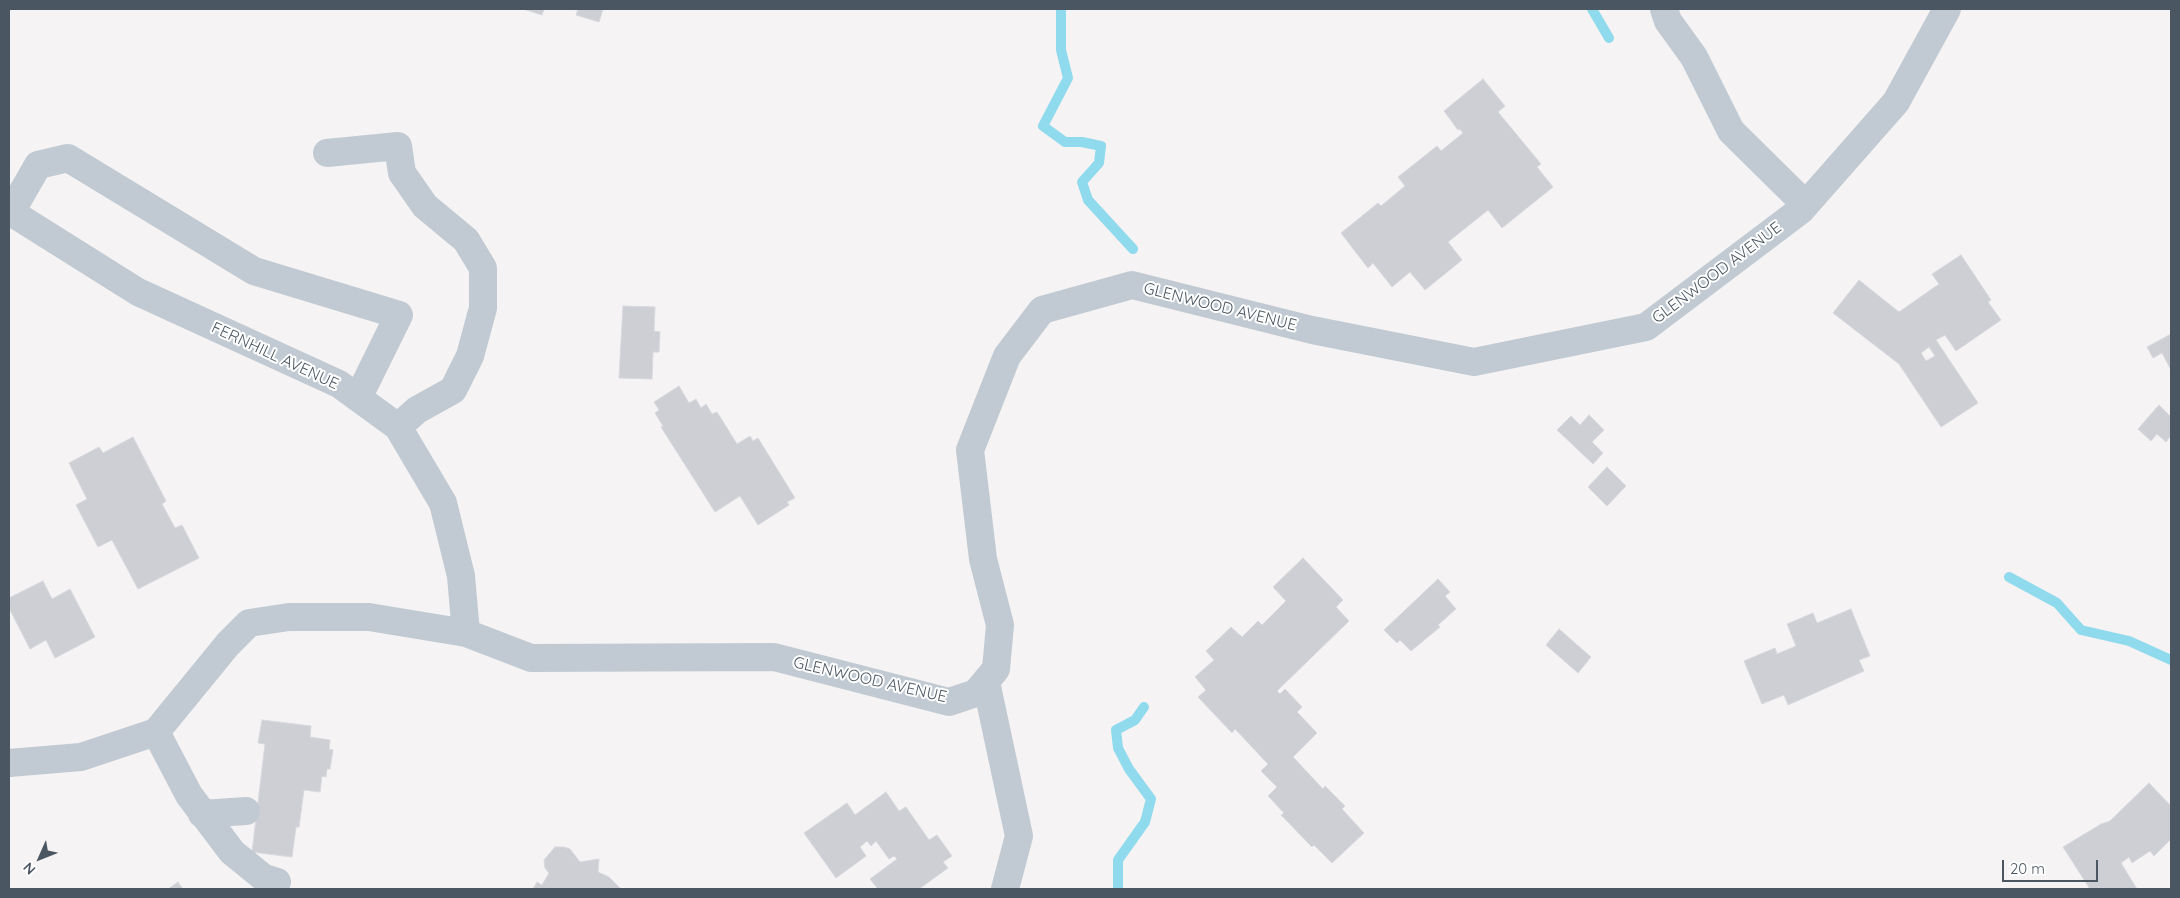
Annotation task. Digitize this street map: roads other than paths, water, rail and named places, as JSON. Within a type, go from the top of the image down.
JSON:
[{"type":"street","points":[[1664,9],[1668,21],[1694,57],[1731,131],[1805,204]]},
{"type":"street","name":"GLENWOOD AVENUE","points":[[156,732],[228,644],[249,623],[289,617],[369,617],[466,633],[531,658],[774,657],[949,702],[976,693],[996,669],[1000,625],[983,559],[970,450],[1007,356],[1042,310],[1132,285],[1312,330],[1474,362],[1646,327],[1801,210],[1896,102],[1947,9]]},
{"type":"street","points":[[327,153],[398,146],[402,173],[425,206],[466,240],[483,268],[483,308],[470,356],[453,390],[417,410],[398,428]]},
{"type":"street","points":[[10,212],[38,166],[68,158],[254,271],[399,315],[358,398]]},
{"type":"street","name":"FERNHILL AVENUE","points":[[10,212],[138,292],[339,384],[398,428],[444,503],[461,576],[466,633]]},
{"type":"street","points":[[986,682],[1019,836],[1005,889]]},
{"type":"street","points":[[9,763],[81,756],[156,732],[189,795],[232,852],[264,878],[277,882]]},
{"type":"street","points":[[202,814],[246,811]]},
{"type":"waterway","points":[[1061,9],[1061,50],[1068,78],[1043,126],[1065,142],[1082,142],[1101,146],[1099,163],[1082,182],[1088,200],[1133,249]]},
{"type":"waterway","points":[[1592,9],[1609,38]]},
{"type":"waterway","points":[[2009,577],[2057,603],[2081,630],[2129,641],[2171,660]]},
{"type":"waterway","points":[[1118,889],[1118,860],[1145,822],[1151,799],[1129,769],[1118,748],[1116,730],[1135,720],[1144,707]]}]
